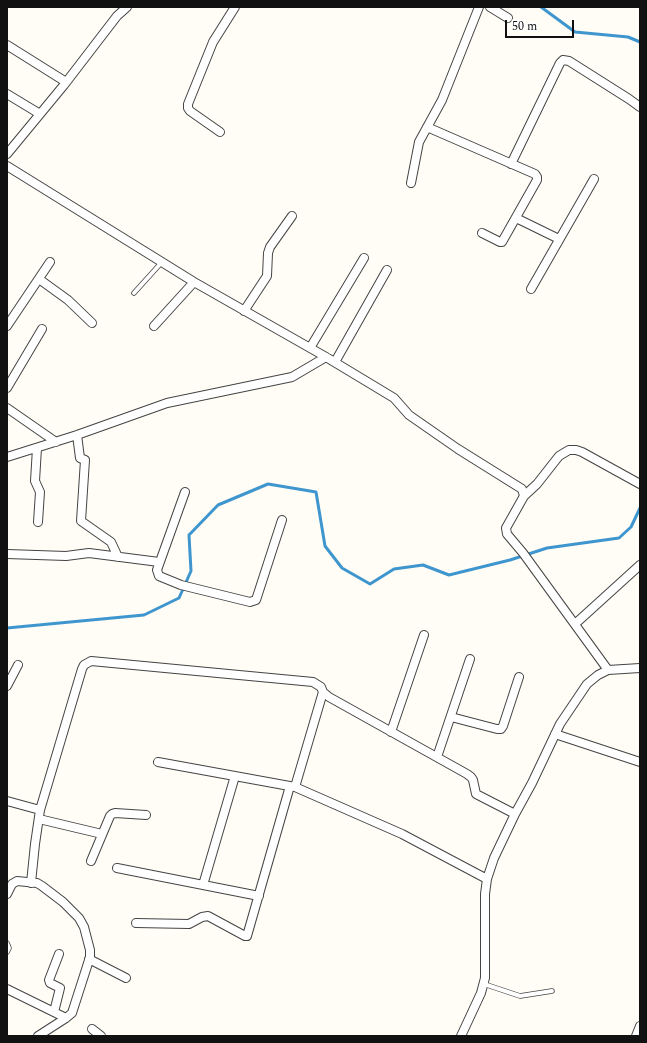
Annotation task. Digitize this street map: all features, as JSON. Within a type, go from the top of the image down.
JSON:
[{"type":"street","points":[[7,154],[66,82],[117,16],[127,7]]},
{"type":"street","points":[[220,132],[190,111],[188,104],[213,42],[235,7]]},
{"type":"street","points":[[411,183],[417,147],[442,100],[480,7]]},
{"type":"street","points":[[490,7],[508,18]]},
{"type":"street","points":[[7,45],[66,82]]},
{"type":"street","points":[[511,164],[562,60],[569,61],[630,99],[640,107]]},
{"type":"street","points":[[7,94],[40,114]]},
{"type":"street","points":[[427,127],[535,174],[537,177],[537,180],[502,242],[482,233]]},
{"type":"street","points":[[7,166],[194,282],[326,357],[394,398],[409,415],[458,449],[522,489],[524,496]]},
{"type":"street","points":[[530,289],[594,179]]},
{"type":"street","points":[[244,311],[267,276],[268,253],[270,247],[292,216]]},
{"type":"street","points":[[516,218],[559,239]]},
{"type":"street","points":[[310,348],[364,258]]},
{"type":"street","points":[[7,326],[50,262]]},
{"type":"street","points":[[334,362],[387,270]]},
{"type":"street","points":[[39,279],[68,300],[92,323]]},
{"type":"street","points":[[154,326],[194,282]]},
{"type":"street","points":[[7,388],[42,329]]},
{"type":"street","points":[[7,457],[56,442],[167,402],[292,377],[326,357]]},
{"type":"street","points":[[7,408],[56,442]]},
{"type":"street","points":[[77,434],[80,458],[85,460],[81,521],[111,542],[118,557]]},
{"type":"street","points":[[37,448],[35,482],[40,492],[38,522]]},
{"type":"street","points":[[608,670],[529,564],[523,553],[507,534],[506,528],[524,496],[537,484],[559,456],[569,450],[582,452],[640,484]]},
{"type":"street","points":[[185,492],[157,570],[160,576],[181,585],[250,602],[256,600],[282,520]]},
{"type":"street","points":[[7,554],[66,556],[89,553],[159,562]]},
{"type":"street","points":[[575,624],[640,565]]},
{"type":"street","points":[[391,732],[424,635]]},
{"type":"street","points":[[437,757],[470,658]]},
{"type":"street","points":[[31,883],[40,814],[82,669],[84,665],[91,661],[313,682],[321,687],[323,692],[328,697],[471,777],[475,790],[479,796],[515,814]]},
{"type":"street","points":[[7,686],[18,665]]},
{"type":"street","points":[[461,1036],[481,993],[485,972],[485,894],[487,879],[494,858],[515,814],[560,724],[587,684],[598,675],[608,670],[640,668]]},
{"type":"street","points":[[450,717],[497,730],[501,729],[520,677]]},
{"type":"street","points":[[136,923],[188,924],[202,917],[208,916],[247,936],[323,692]]},
{"type":"street","points":[[555,734],[640,762]]},
{"type":"street","points":[[158,762],[293,786],[402,834],[487,879]]},
{"type":"street","points":[[203,885],[235,776]]},
{"type":"street","points":[[7,801],[40,814],[102,834]]},
{"type":"street","points":[[91,861],[112,814],[146,815]]},
{"type":"street","points":[[117,868],[259,896]]},
{"type":"street","points":[[7,894],[14,882],[31,883],[42,886],[79,918],[84,927],[90,950],[89,959],[74,1010],[66,1018],[38,1036]]},
{"type":"street","points":[[54,1012],[60,988],[50,983],[49,980],[59,954]]},
{"type":"street","points":[[89,959],[126,978]]},
{"type":"street","points":[[7,989],[66,1018]]},
{"type":"street","points":[[636,1036],[640,1026]]},
{"type":"street","points":[[92,1029],[101,1036]]},
{"type":"lane","points":[[134,293],[162,262]]},
{"type":"lane","points":[[7,943],[9,946],[7,952]]},
{"type":"lane","points":[[483,984],[520,996],[552,991]]},
{"type":"waterway","points":[[541,7],[575,32],[628,37],[640,42]]},
{"type":"waterway","points":[[7,628],[144,615],[179,598],[191,571],[189,535],[218,505],[268,484],[316,492],[325,546],[342,568],[370,584],[394,569],[423,565],[449,575],[510,560],[547,548],[619,538],[631,527],[640,508]]}]
